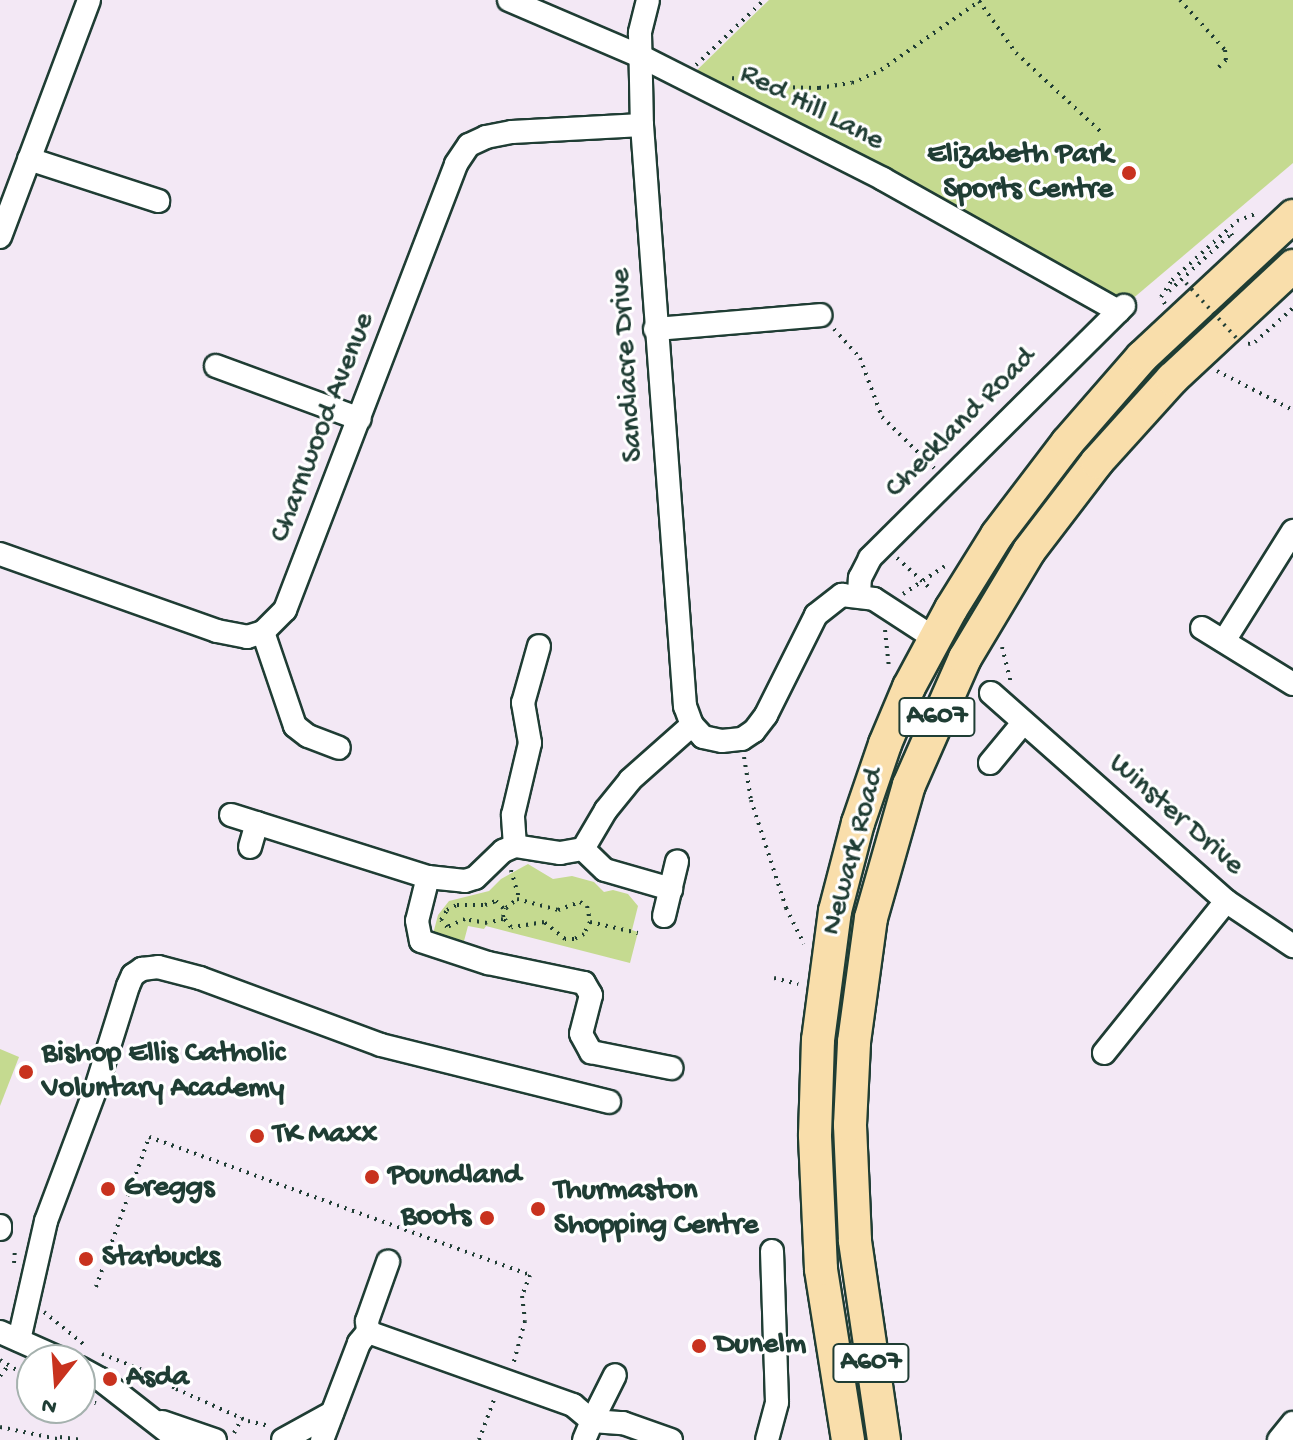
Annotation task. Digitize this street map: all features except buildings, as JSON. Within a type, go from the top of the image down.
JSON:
[{"type":"highway","name":"Newark Road","points":[[848,1440],[825,1301],[817,1212],[817,1072],[824,979],[835,911],[858,823],[885,744],[934,638],[997,535],[1067,443],[1142,357],[1293,216]]},
{"type":"highway","name":"Newark Road","points":[[884,1440],[855,1240],[850,1125],[856,1028],[871,918],[909,785],[965,658],[1029,551],[1097,462],[1172,379],[1293,266]]},
{"type":"street","points":[[0,237],[89,0]]},
{"type":"street","name":"Red Hill Lane","points":[[509,0],[642,57],[883,179],[1121,308]]},
{"type":"street","name":"Sandiacre Drive","points":[[648,0],[640,33],[642,125],[685,706],[692,725]]},
{"type":"street","name":"Charnwood Avenue","points":[[263,632],[285,610],[456,164],[469,145],[486,137],[512,132],[642,125]]},
{"type":"street","points":[[29,159],[158,201]]},
{"type":"street","name":"Checkland Road","points":[[859,595],[860,578],[870,558],[1121,308]]},
{"type":"street","points":[[655,329],[820,315]]},
{"type":"street","points":[[216,366],[360,419]]},
{"type":"street","points":[[1224,641],[1293,533]]},
{"type":"street","points":[[0,554],[217,631],[247,637],[263,632],[295,726],[308,736],[339,748]]},
{"type":"street","points":[[509,848],[560,853],[583,849],[606,810],[630,780],[692,725],[703,737],[722,741],[742,739],[754,731],[766,715],[816,615],[842,595],[874,599],[934,638]]},
{"type":"street","points":[[1202,628],[1293,684]]},
{"type":"street","points":[[231,815],[428,877],[449,882],[475,878],[509,848],[513,815],[530,743],[523,703],[528,658]]},
{"type":"street","name":"Winster Drive","points":[[991,693],[1226,901],[1293,946]]},
{"type":"street","points":[[990,763],[1023,723]]},
{"type":"street","points":[[250,847],[257,823]]},
{"type":"street","points":[[583,849],[605,870],[671,889]]},
{"type":"street","points":[[664,916],[677,862]]},
{"type":"street","points":[[428,877],[417,921],[416,934],[421,941],[488,963],[584,983],[591,995],[581,1034],[591,1052],[671,1068]]},
{"type":"street","points":[[1104,1053],[1226,901]]},
{"type":"street","points":[[10,1336],[29,1307],[46,1221],[96,1088],[128,986],[133,975],[142,969],[158,967],[200,978],[381,1045],[609,1102]]},
{"type":"street","points":[[767,1440],[777,1402],[772,1251]]},
{"type":"street","points":[[322,1440],[359,1343],[368,1332],[367,1321],[388,1262]]},
{"type":"street","points":[[368,1332],[573,1405],[588,1430]]},
{"type":"street","points":[[588,1430],[615,1375]]},
{"type":"street","points":[[96,1379],[154,1419],[178,1440]]},
{"type":"street","points":[[279,1434],[332,1413]]},
{"type":"street","points":[[154,1419],[215,1440]]},
{"type":"street","points":[[588,1430],[623,1423],[671,1440]]},
{"type":"street","points":[[1279,1440],[1293,1423]]},
{"type":"path","points":[[690,82],[705,54],[764,0]]},
{"type":"path","points":[[690,82],[716,76],[777,87],[819,88],[852,83],[881,70],[980,0],[1016,53],[1102,133]]},
{"type":"path","points":[[1180,0],[1225,50],[1226,60],[1217,69]]},
{"type":"path","points":[[1186,283],[1240,342]]},
{"type":"path","points":[[1237,354],[1293,308]]},
{"type":"path","points":[[820,315],[860,358],[882,417],[947,481]]},
{"type":"path","points":[[1220,363],[1214,370],[1293,410]]},
{"type":"path","points":[[1009,636],[1001,649],[1023,723]]},
{"type":"path","points":[[742,739],[751,800],[786,908],[804,944]]},
{"type":"path","points":[[509,848],[519,898]]},
{"type":"path","points":[[503,919],[505,910],[519,898]]},
{"type":"path","points":[[505,910],[496,901],[485,905],[457,905],[447,910],[441,920],[447,927],[465,919],[487,923],[503,919],[516,928],[544,922],[570,940],[584,934],[590,922],[587,906],[580,902],[558,910],[519,898]]},
{"type":"path","points":[[590,922],[638,933]]},
{"type":"path","points":[[774,978],[798,984]]},
{"type":"path","points":[[96,1287],[149,1137],[530,1275],[522,1296],[525,1321]]},
{"type":"path","points":[[29,1307],[45,1313],[79,1344],[160,1377],[176,1389],[279,1434]]},
{"type":"path","points":[[0,1360],[16,1369]]},
{"type":"path","points":[[0,1376],[9,1365]]},
{"type":"path","points":[[231,1440],[242,1418]]},
{"type":"path","points":[[0,1427],[19,1434],[82,1440]]},
{"type":"path","points":[[54,1436],[62,1440]]},
{"type":"green space","points":[[769,0],[1293,0],[1293,163],[1124,306],[694,73]]},
{"type":"green space","points":[[528,864],[553,879],[572,876],[594,882],[604,892],[613,890],[628,894],[638,906],[632,930],[638,932],[630,963],[486,926],[484,929],[468,926],[464,941],[433,934],[438,915],[449,901],[489,891],[501,879]]},
{"type":"green space","points":[[0,1049],[19,1057],[0,1106]]},
{"type":"place","name":"Elizabeth Park Sports Centre","points":[[1129,173]]},
{"type":"place","name":"Bishop Ellis Catholic Voluntary Academy","points":[[26,1072]]},
{"type":"place","name":"TK Maxx","points":[[257,1136]]},
{"type":"place","name":"Poundland","points":[[372,1177]]},
{"type":"place","name":"Greggs","points":[[108,1189]]},
{"type":"place","name":"Thurmaston Shopping Centre","points":[[538,1209]]},
{"type":"place","name":"Boots","points":[[487,1218]]},
{"type":"place","name":"Starbucks","points":[[86,1259]]},
{"type":"place","name":"Dunelm","points":[[699,1346]]},
{"type":"place","name":"Asda","points":[[110,1379]]}]
